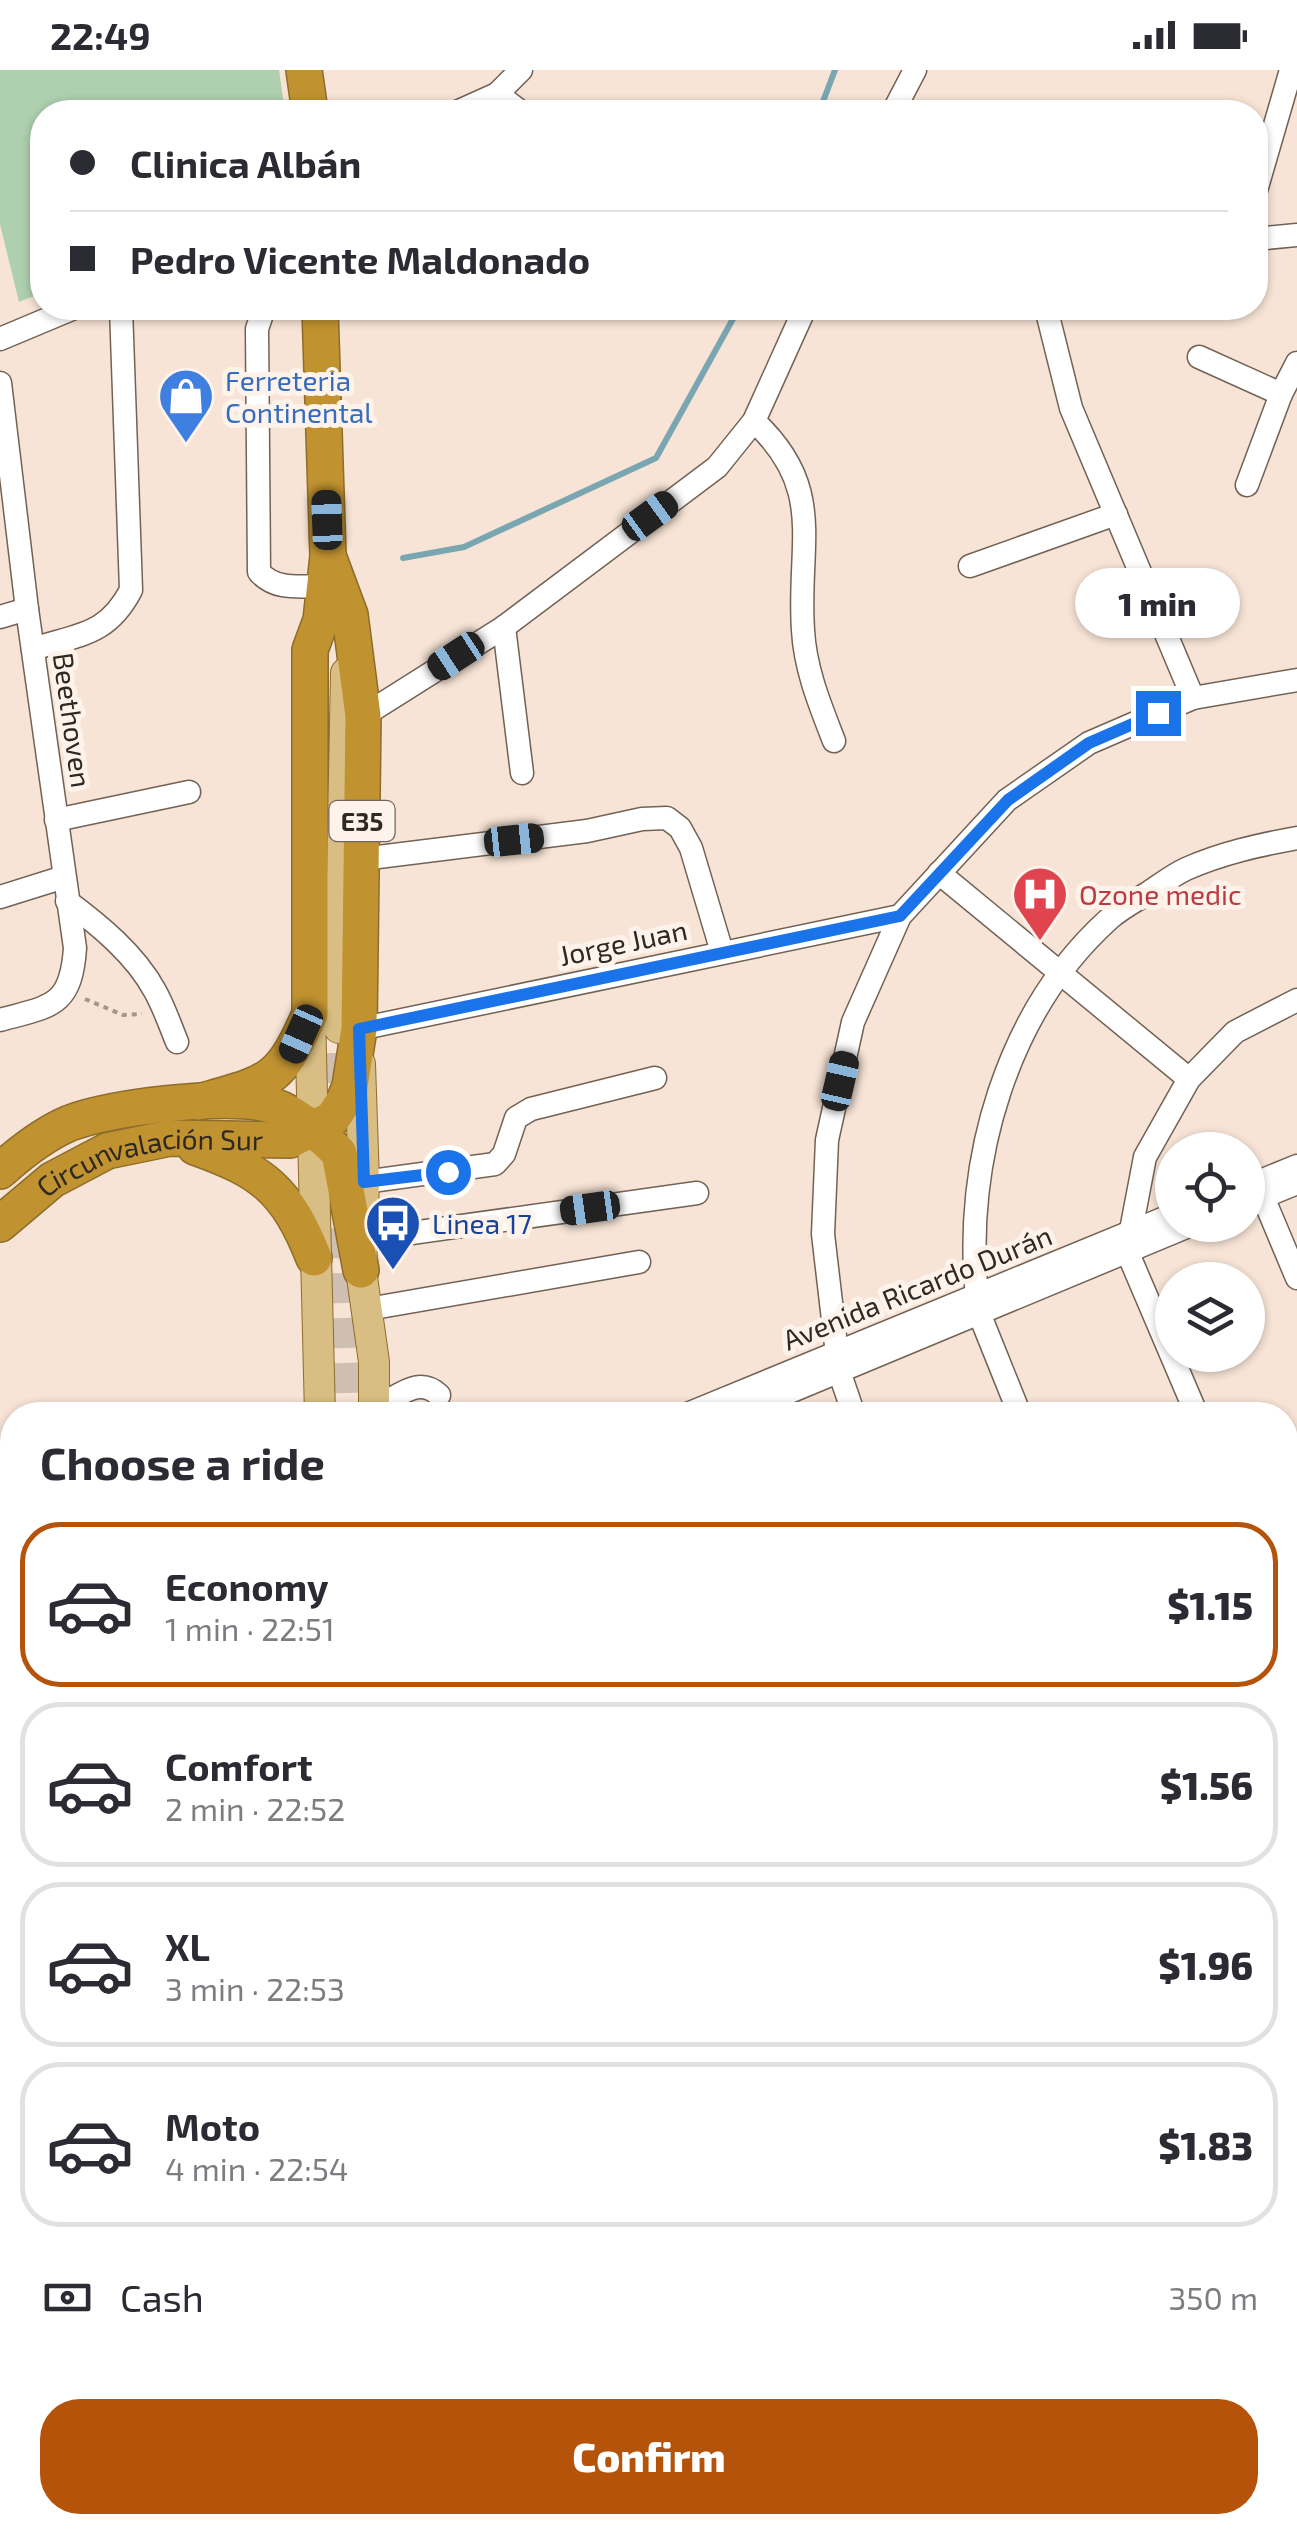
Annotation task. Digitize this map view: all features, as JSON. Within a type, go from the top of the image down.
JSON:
[{"type":"highway","points":[[304,70],[308,100]]},
{"type":"highway","name":"E35","points":[[199,1102],[251,1087],[335,1025],[362,859],[364,716],[331,594],[320,320]]},
{"type":"highway","name":"E35","points":[[312,1130],[332,1119],[350,1086],[335,1025],[310,650],[331,594]]},
{"type":"highway","points":[[199,1102],[262,1103],[291,1114],[339,1153],[362,1255]]},
{"type":"highway","name":"Circunvalación Sur","points":[[0,1171],[26,1148],[70,1124],[199,1102]]},
{"type":"highway","name":"Circunvalación Sur","points":[[0,1224],[52,1180],[107,1150],[170,1138],[287,1141],[312,1130]]},
{"type":"highway","points":[[170,1138],[236,1161],[279,1192],[298,1216],[314,1258]]},
{"type":"main road","points":[[320,1402],[312,1130],[335,1025]]},
{"type":"main road","points":[[335,1025],[364,1182],[362,1255],[382,1402]]},
{"type":"street","points":[[484,100],[497,94],[521,70]]},
{"type":"street","points":[[900,100],[914,70]]},
{"type":"street","points":[[1268,150],[1292,70]]},
{"type":"street","points":[[497,94],[505,100]]},
{"type":"street","points":[[1268,238],[1297,235]]},
{"type":"street","points":[[0,339],[45,320]]},
{"type":"street","points":[[33,649],[105,626],[119,612],[131,590],[120,320]]},
{"type":"street","points":[[260,320],[259,572],[269,583],[331,594]]},
{"type":"street","points":[[364,716],[504,627],[717,467],[754,421],[800,320]]},
{"type":"street","points":[[1049,320],[1071,408],[1193,698]]},
{"type":"street","points":[[1199,357],[1281,394]]},
{"type":"street","points":[[1247,485],[1281,394],[1297,364]]},
{"type":"street","name":"Beethoven","points":[[0,383],[75,948],[67,991],[47,1006],[0,1020]]},
{"type":"street","points":[[754,421],[778,443],[795,476],[804,506],[803,630],[813,686],[834,742]]},
{"type":"street","points":[[970,566],[1116,514]]},
{"type":"street","points":[[0,617],[27,609]]},
{"type":"street","points":[[504,627],[522,773]]},
{"type":"street","points":[[850,1402],[838,1362],[823,1234],[827,1140],[853,1022],[900,916],[998,810],[1089,743],[1193,698],[1297,680]]},
{"type":"street","points":[[56,820],[189,792]]},
{"type":"street","points":[[362,859],[667,818],[680,828],[691,848],[722,952]]},
{"type":"street","points":[[1015,1402],[978,1304],[976,1222],[986,1136],[1011,1056],[1059,974],[1110,918],[1184,869],[1249,846],[1297,838]]},
{"type":"street","points":[[939,874],[1189,1079]]},
{"type":"street","points":[[0,897],[65,889],[128,955],[154,989],[177,1042]]},
{"type":"street","name":"Jorge Juan","points":[[335,1025],[900,916]]},
{"type":"street","points":[[1192,1402],[1128,1241],[1145,1157],[1189,1079],[1235,1032],[1297,1000]]},
{"type":"street","points":[[364,1182],[494,1164],[504,1154],[516,1118],[531,1110],[655,1078]]},
{"type":"street","points":[[1265,1187],[1297,1166]]},
{"type":"street","points":[[1265,1192],[1297,1183]]},
{"type":"street","points":[[362,1255],[697,1193]]},
{"type":"street","points":[[1265,1218],[1297,1278]]},
{"type":"street","name":"Avenida Ricardo Durán","points":[[723,1402],[838,1362],[1128,1241],[1155,1225]]},
{"type":"street","name":"Avenida Ricardo Durán","points":[[1128,1241],[1155,1234]]},
{"type":"street","points":[[368,1309],[639,1262]]},
{"type":"street","name":"Avenida Ricardo Durán","points":[[760,1402],[838,1362]]},
{"type":"street","points":[[396,1402],[416,1386],[432,1388],[439,1395]]},
{"type":"green space","points":[[0,70],[279,70],[283,100],[30,100],[30,298],[19,302],[0,224]]},
{"type":"waterway","points":[[824,100],[835,70]]},
{"type":"waterway","points":[[403,558],[464,547],[656,458],[732,320]]},
{"type":"tunnel","points":[[329,1128],[330,1031]]},
{"type":"tunnel","points":[[341,1228],[347,1402]]},
{"type":"place","name":"Ferreteria Continental","points":[[186,445]]},
{"type":"place","name":"Ozone medic","points":[[1040,943]]},
{"type":"place","name":"Linea 17","points":[[393,1272]]},
{"type":"route","points":[[448,1172],[364,1182],[359,1029],[900,916],[1008,800],[1089,743],[1158,713]]}]
